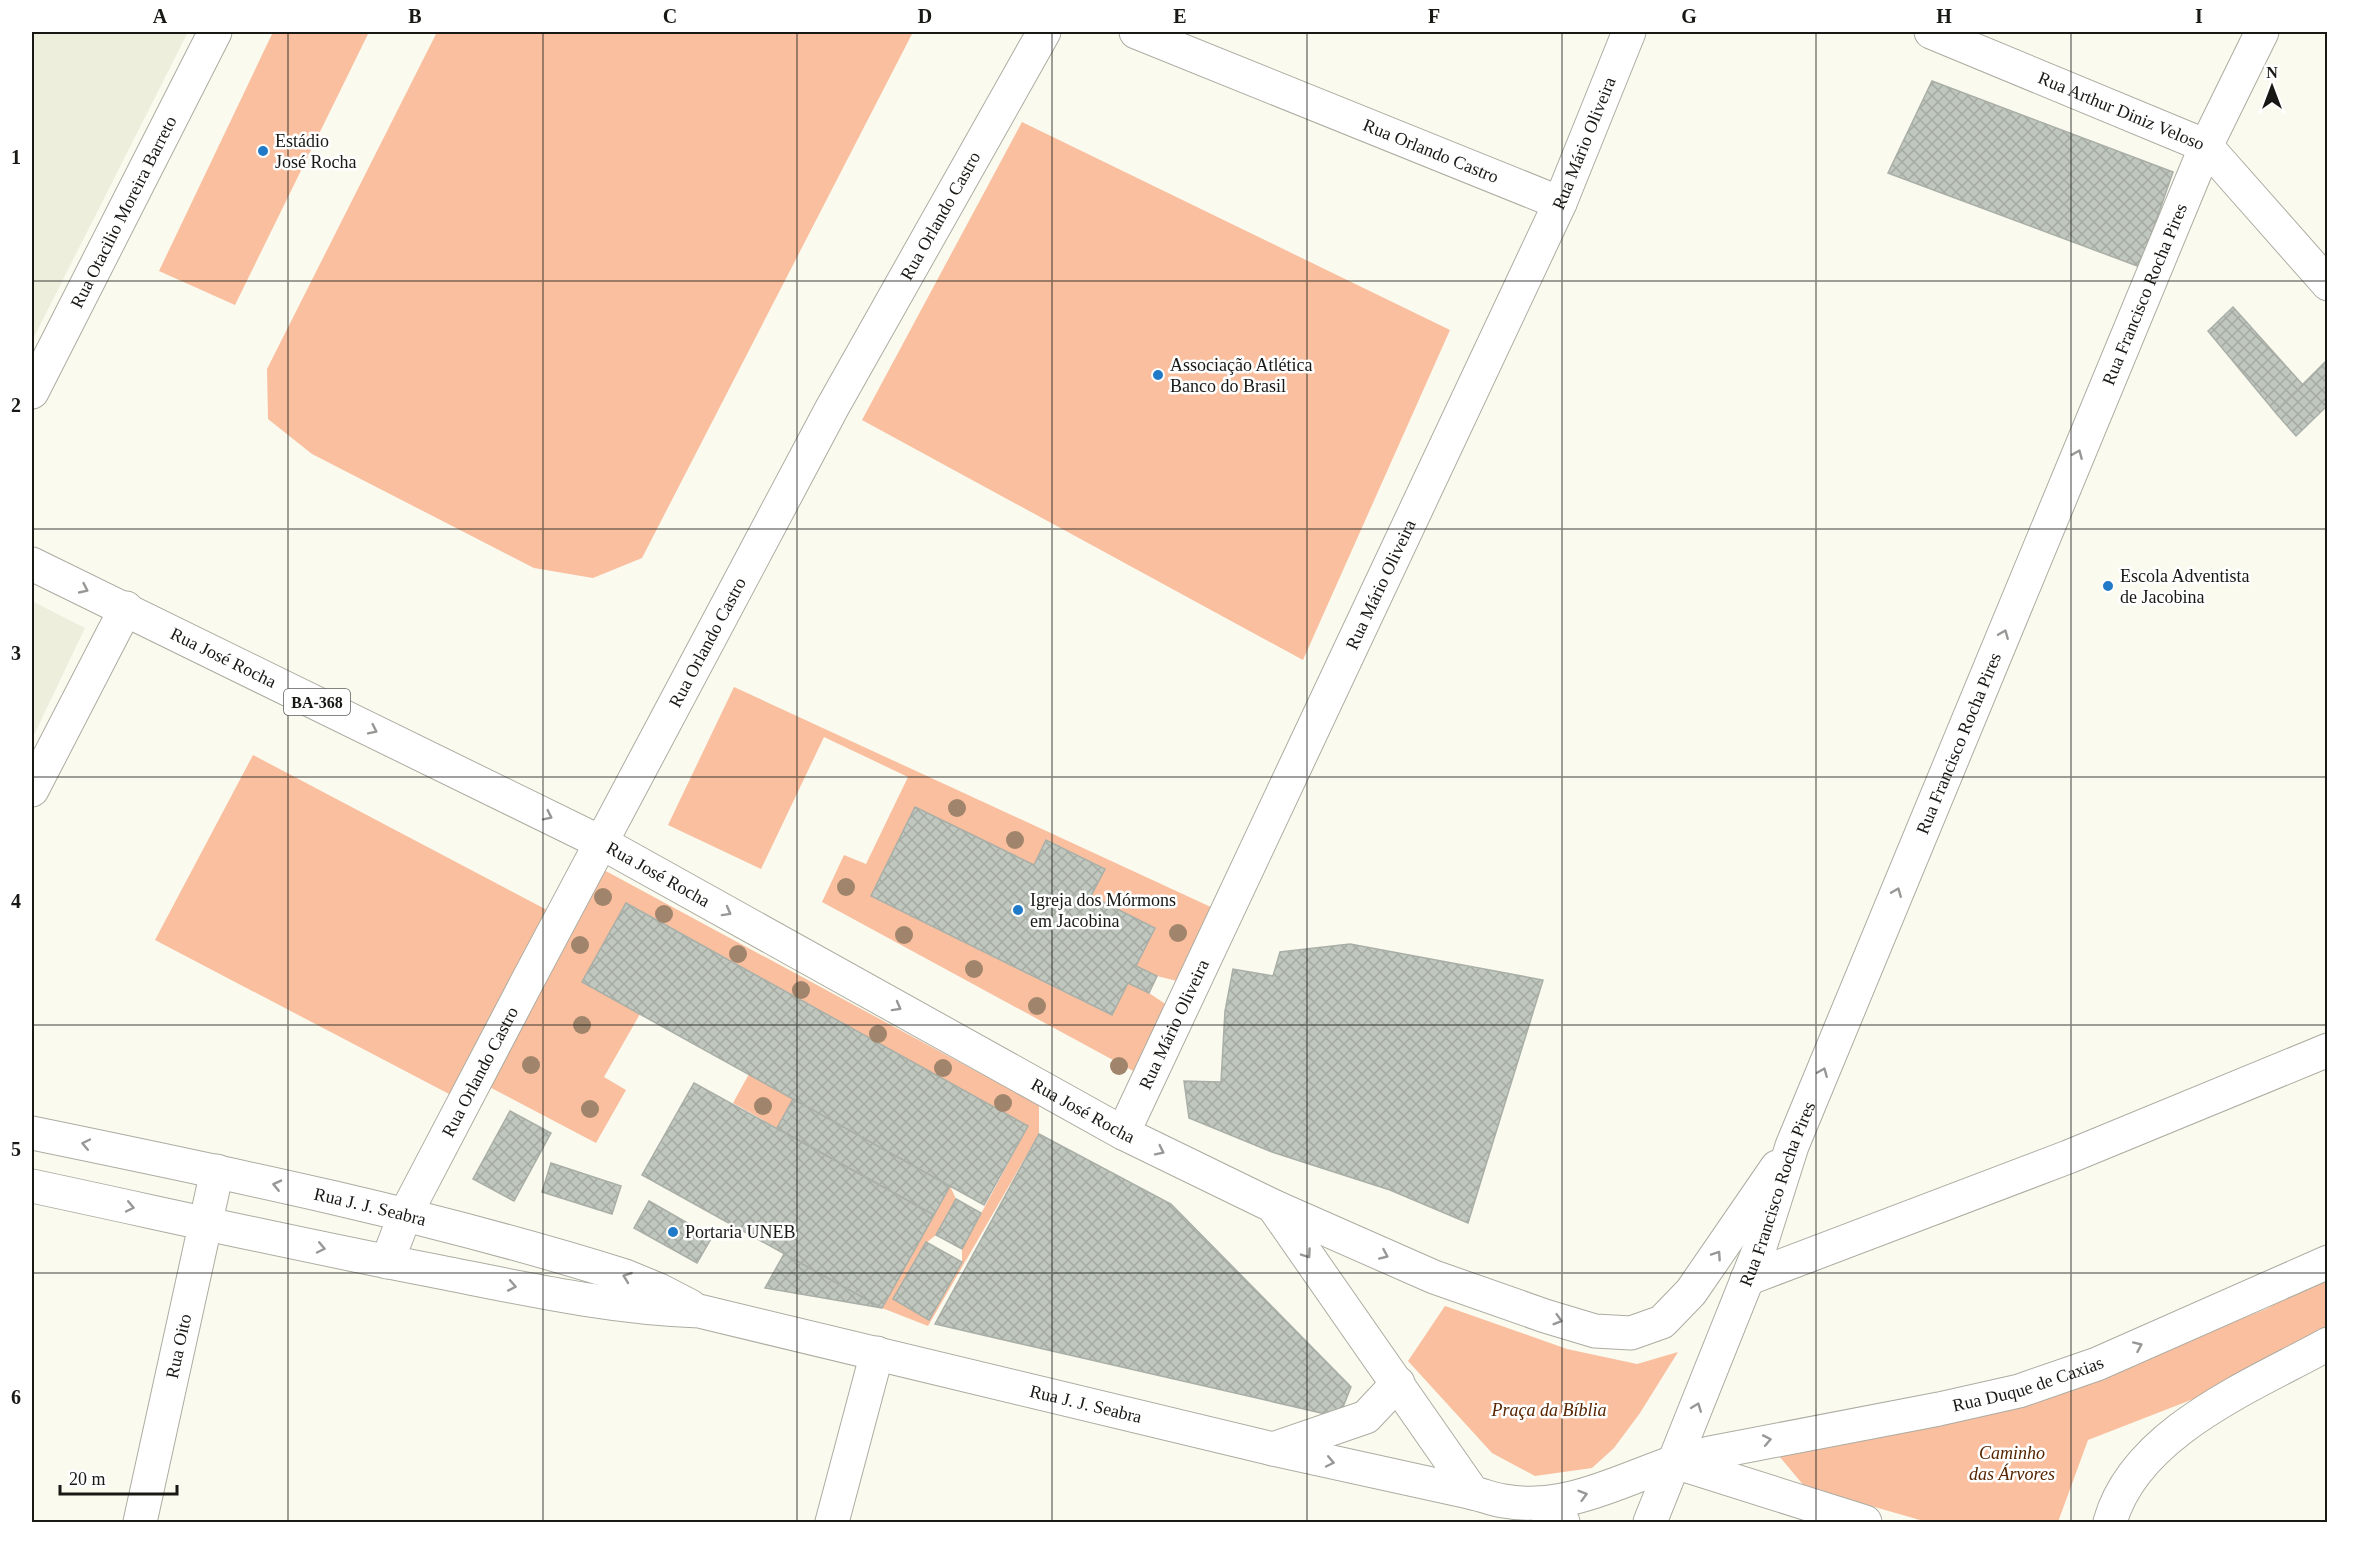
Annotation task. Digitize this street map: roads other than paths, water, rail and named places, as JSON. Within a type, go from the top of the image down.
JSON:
[{"type":"street","name":"Rua Otacilio Moreira Barreto","points":[[32,392],[214,32]]},
{"type":"street","name":"Rua Orlando Castro","points":[[387,1262],[405,1215],[832,408],[1044,32]]},
{"type":"street","name":"Rua Orlando Castro","points":[[1136,32],[1560,203]]},
{"type":"street","name":"Rua Mário Oliveira","points":[[1123,1133],[1560,203],[1629,32]]},
{"type":"street","name":"Rua Arthur Diniz Veloso","points":[[1931,32],[2206,146],[2328,284]]},
{"type":"street","name":"Rua Francisco Rocha Pires","points":[[1650,1522],[1776,1203],[1792,1146],[2206,146],[2262,32]]},
{"type":"street","name":"Rua José Rocha","points":[[32,564],[126,608],[602,843],[1123,1133],[1274,1206],[1434,1277],[1545,1316],[1595,1331],[1630,1333],[1662,1322],[1691,1292],[1792,1146]]},
{"type":"street","points":[[32,790],[126,608]]},
{"type":"street","points":[[1747,1279],[2068,1157],[2328,1050]]},
{"type":"street","name":"Rua J. J. Seabra","points":[[32,1133],[217,1171],[405,1215],[625,1276],[659,1290],[699,1311]]},
{"type":"street","name":"Rua Oito","points":[[140,1522],[217,1171]]},
{"type":"street","name":"Rua J. J. Seabra","points":[[32,1186],[387,1262],[609,1304],[655,1310],[699,1311],[1504,1502],[1538,1503],[1564,1500],[1592,1493],[1675,1462]]},
{"type":"street","points":[[1274,1206],[1473,1493]]},
{"type":"street","name":"Rua Duque de Caxias","points":[[1675,1462],[2019,1391],[2097,1364],[2328,1262]]},
{"type":"street","points":[[2110,1522],[2131,1478],[2159,1445],[2199,1415],[2328,1344]]},
{"type":"street","points":[[832,1522],[877,1353]]},
{"type":"street","points":[[1273,1449],[1366,1417],[1398,1383]]},
{"type":"street","points":[[1675,1462],[1865,1522]]},
{"type":"street","points":[[1538,1503],[1563,1522]]},
{"type":"place","name":"Estádio José Rocha","points":[[263,151]]},
{"type":"place","name":"Associação Atlética Banco do Brasil","points":[[1158,375]]},
{"type":"place","name":"Escola Adventista de Jacobina","points":[[2108,586]]},
{"type":"place","name":"Igreja dos Mórmons em Jacobina","points":[[1018,910]]},
{"type":"place","name":"Portaria UNEB","points":[[673,1232]]},
{"type":"park label","name":"Praça da Bíblia","points":[[1549,1410]]},
{"type":"park label","name":"Caminho das Árvores","points":[[2012,1463]]}]
